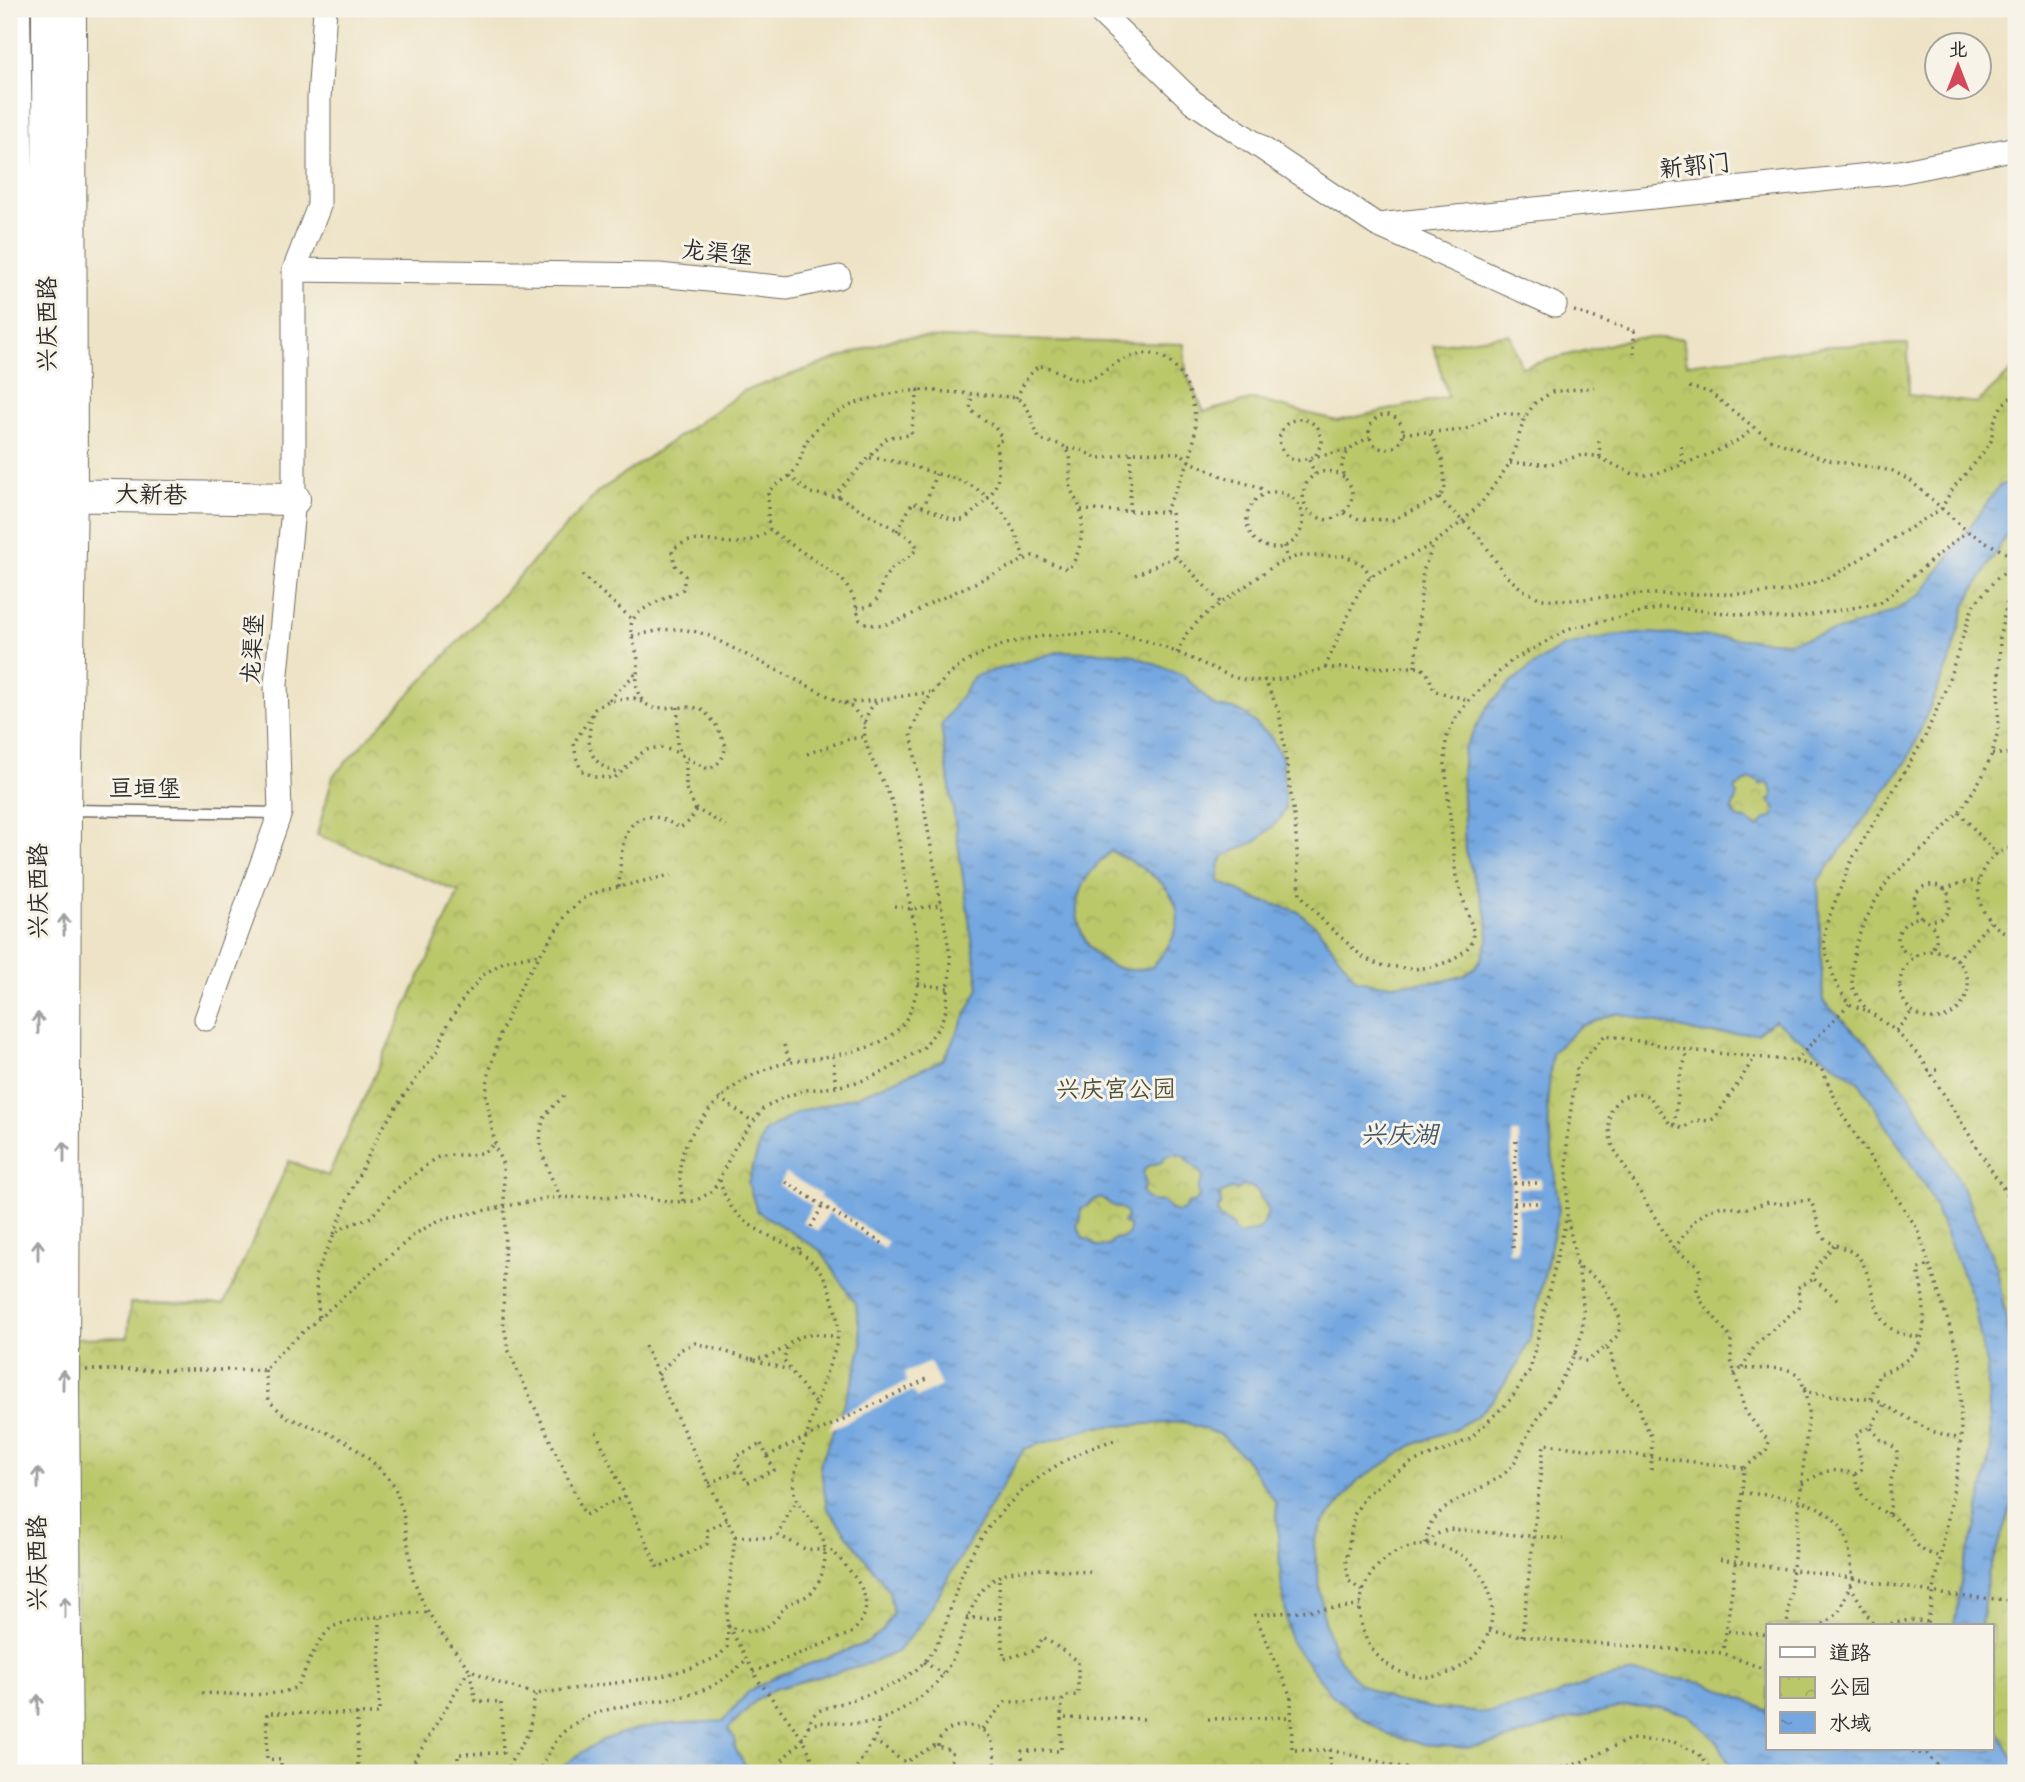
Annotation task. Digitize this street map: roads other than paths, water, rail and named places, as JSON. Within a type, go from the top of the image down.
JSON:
[{"type":"main road","name":"兴庆西路","points":[[14,9],[37,495]]},
{"type":"main road","name":"兴庆西路","points":[[38,1773],[30,1384],[29,809],[48,9]]},
{"type":"main road","points":[[29,809],[37,495],[70,9]]},
{"type":"main road","name":"大新巷","points":[[37,495],[294,499]]},
{"type":"main road","name":"兴庆西路","points":[[13,1773],[30,1384]]},
{"type":"main road","points":[[30,1384],[66,1773]]},
{"type":"street","name":"龙渠堡","points":[[206,1019],[280,813],[276,684],[294,499],[294,271],[319,206],[319,100],[326,9]]},
{"type":"street","points":[[1097,9],[1193,102],[1377,225],[1555,305]]},
{"type":"street","name":"新郭门","points":[[1377,225],[1900,172],[2016,148]]},
{"type":"street","name":"龙渠堡","points":[[294,271],[659,275],[787,288],[839,277]]},
{"type":"lane","name":"亘垣堡","points":[[29,809],[280,813]]},
{"type":"water","name":"兴庆湖","points":[[2016,480],[2016,519],[1966,604],[1950,660],[1907,761],[1818,881],[1823,1001],[1868,1044],[1908,1092],[1959,1180],[1997,1268],[2014,1365],[2016,1480],[2014,1498],[1988,1574],[1981,1624],[1954,1624],[1963,1567],[1975,1530],[1991,1450],[1987,1369],[1972,1297],[1929,1193],[1860,1083],[1774,1020],[1757,1033],[1704,1034],[1617,1013],[1579,1027],[1552,1053],[1547,1108],[1559,1210],[1530,1338],[1519,1363],[1491,1402],[1476,1417],[1413,1445],[1358,1481],[1322,1524],[1314,1544],[1324,1621],[1335,1652],[1358,1683],[1391,1700],[1432,1708],[1487,1713],[1542,1701],[1595,1680],[1635,1673],[1703,1682],[1766,1710],[1766,1750],[1994,1750],[1994,1725],[2016,1763],[2016,1773],[1734,1773],[1718,1742],[1689,1715],[1659,1707],[1628,1706],[1576,1717],[1497,1743],[1466,1748],[1422,1744],[1389,1735],[1357,1715],[1331,1694],[1290,1641],[1281,1580],[1276,1503],[1245,1458],[1221,1435],[1184,1422],[1094,1427],[1024,1449],[922,1623],[897,1652],[874,1662],[774,1689],[754,1702],[728,1729],[735,1738],[735,1748],[746,1767],[730,1767],[730,1773],[557,1773],[575,1757],[614,1736],[655,1726],[723,1721],[748,1692],[779,1675],[867,1643],[883,1630],[893,1613],[889,1591],[827,1508],[820,1464],[853,1380],[862,1344],[856,1305],[821,1251],[757,1211],[748,1183],[763,1133],[798,1112],[857,1096],[943,1060],[979,988],[941,726],[974,676],[1061,651],[1127,653],[1183,675],[1216,707],[1234,709],[1245,714],[1270,736],[1282,757],[1285,807],[1281,818],[1257,841],[1224,856],[1220,863],[1218,881],[1253,898],[1297,911],[1318,928],[1356,979],[1374,984],[1443,981],[1465,975],[1474,968],[1481,959],[1488,940],[1487,916],[1465,851],[1462,776],[1464,749],[1488,706],[1532,666],[1562,647],[1609,636],[1649,633],[1788,642],[1845,629],[1896,610],[1923,592],[1999,486]],"holes":[[[1750,779],[1760,782],[1760,785],[1768,783],[1773,796],[1769,801],[1776,809],[1773,817],[1764,820],[1758,828],[1747,820],[1739,819],[1732,810],[1737,795],[1735,789]],[[1111,851],[1146,870],[1166,888],[1173,899],[1177,911],[1176,930],[1168,947],[1152,967],[1124,970],[1105,962],[1088,945],[1079,923],[1077,911],[1081,889],[1090,873]],[[1176,1154],[1185,1157],[1203,1178],[1198,1189],[1199,1198],[1178,1212],[1171,1210],[1163,1201],[1148,1199],[1142,1191],[1146,1184],[1143,1173],[1146,1167]],[[1250,1186],[1259,1193],[1267,1207],[1267,1214],[1259,1230],[1239,1235],[1232,1225],[1219,1217],[1217,1210],[1221,1204],[1220,1194]],[[1101,1198],[1122,1209],[1127,1217],[1123,1222],[1129,1226],[1129,1234],[1114,1239],[1108,1246],[1096,1246],[1083,1238],[1077,1225],[1081,1219],[1081,1210]]]},
{"type":"park label","name":"兴庆宫公园","points":[[1116,1090]]}]
